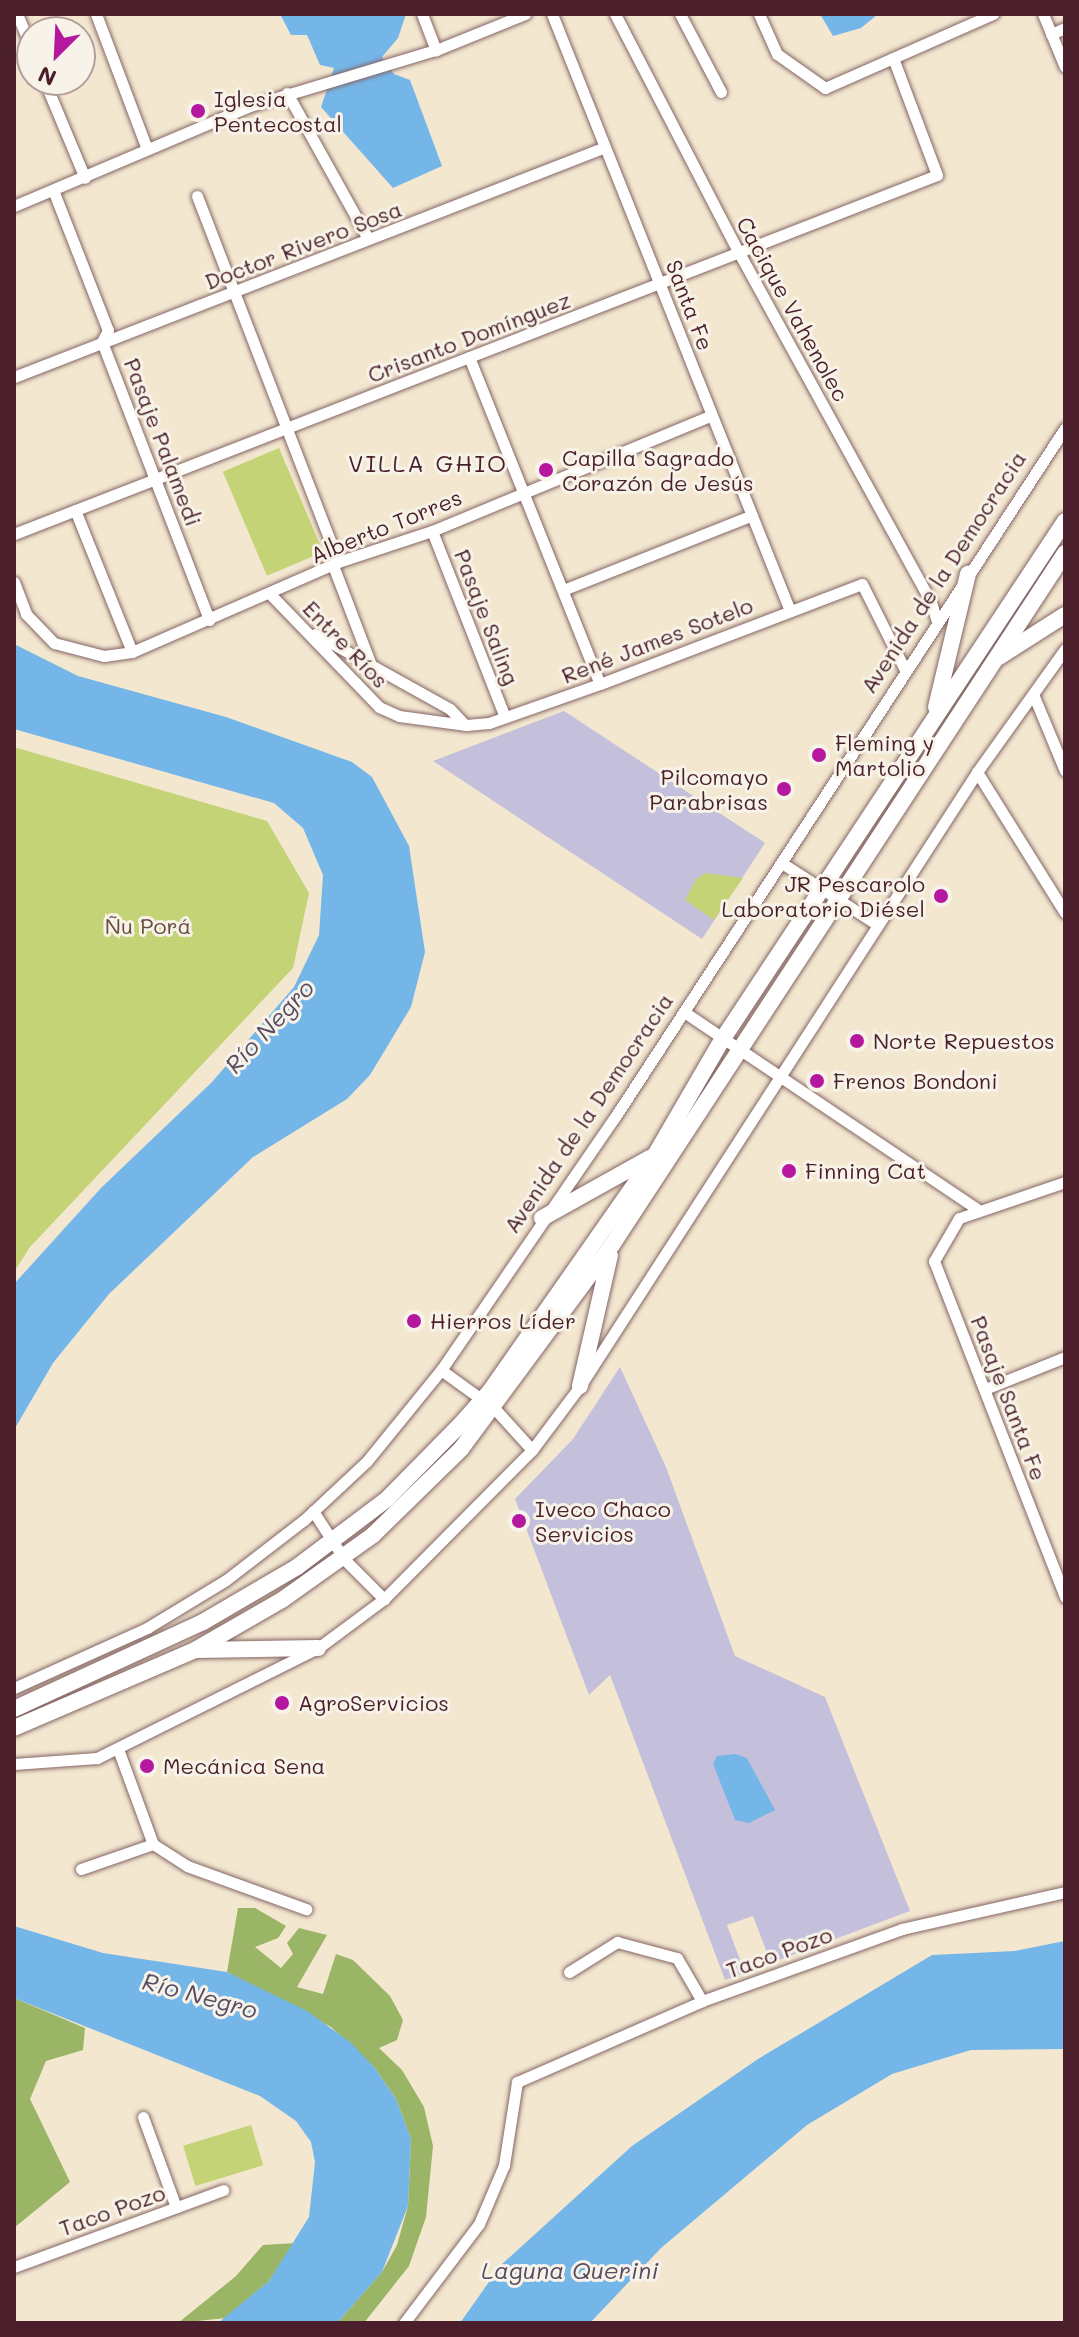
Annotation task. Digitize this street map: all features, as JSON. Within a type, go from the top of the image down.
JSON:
[{"type":"highway","points":[[14,1728],[195,1650],[344,1559],[401,1510],[488,1405],[612,1245],[737,1050],[925,734],[1065,521]]},
{"type":"highway","points":[[14,1709],[203,1622],[333,1543],[488,1405],[655,1155],[722,1040],[830,893],[994,660],[1065,553]]},
{"type":"highway","points":[[925,734],[946,676],[968,574]]},
{"type":"highway","points":[[994,660],[1065,615]]},
{"type":"highway","points":[[542,1218],[655,1155]]},
{"type":"highway","points":[[580,1386],[612,1245]]},
{"type":"highway","points":[[195,1650],[318,1648]]},
{"type":"street","points":[[96,14],[147,149]]},
{"type":"street","points":[[422,14],[436,50]]},
{"type":"street","name":"Santa Fe","points":[[552,14],[790,611]]},
{"type":"street","name":"Cacique Vahenolec","points":[[615,14],[738,251],[931,602],[937,622]]},
{"type":"street","points":[[680,14],[721,92]]},
{"type":"street","points":[[759,14],[777,54],[825,88],[993,14]]},
{"type":"street","points":[[1043,14],[1065,67]]},
{"type":"street","points":[[14,206],[287,93],[436,50],[520,15]]},
{"type":"street","points":[[1051,34],[1065,28]]},
{"type":"street","name":"Crisanto Domínguez","points":[[14,534],[157,476],[661,285],[738,251],[937,175],[893,58]]},
{"type":"street","points":[[287,93],[367,237]]},
{"type":"street","points":[[51,96],[85,178]]},
{"type":"street","name":"Doctor Rivero Sosa","points":[[14,377],[235,293],[367,237],[414,224],[605,147]]},
{"type":"street","name":"Pasaje Palamedi","points":[[53,190],[108,330],[102,342],[157,476],[209,620]]},
{"type":"street","name":"Entre Ríos","points":[[197,196],[233,276],[235,293],[371,665],[450,709],[466,725]]},
{"type":"street","points":[[469,357],[600,684]]},
{"type":"street","name":"Alberto Torres","points":[[14,582],[26,614],[41,632],[73,651],[104,656],[132,652],[336,565],[432,531],[710,416]]},
{"type":"street","name":"Avenida de la Democracia","points":[[14,1688],[147,1628],[226,1580],[313,1511],[367,1461],[441,1370],[684,1012],[1065,428]]},
{"type":"street","points":[[75,510],[132,652]]},
{"type":"street","points":[[563,590],[752,515]]},
{"type":"street","name":"Pasaje Saling","points":[[432,531],[505,717]]},
{"type":"street","name":"René James Sotelo","points":[[466,725],[505,717],[600,684],[862,584],[905,670]]},
{"type":"street","name":"Entre Ríos","points":[[271,595],[379,707],[399,716],[466,725]]},
{"type":"street","points":[[303,628],[371,665]]},
{"type":"street","points":[[14,1764],[74,1763],[118,1749],[318,1648],[384,1599],[532,1450],[580,1386],[977,772],[1065,649]]},
{"type":"street","points":[[1033,694],[1065,771]]},
{"type":"street","points":[[977,772],[1065,913]]},
{"type":"street","points":[[782,863],[878,925]]},
{"type":"street","points":[[684,1012],[977,1209],[1065,1183]]},
{"type":"street","name":"Pasaje Santa Fe","points":[[977,1209],[959,1218],[934,1261],[1065,1597]]},
{"type":"street","points":[[985,1389],[1065,1357]]},
{"type":"street","points":[[441,1370],[488,1405],[532,1450]]},
{"type":"street","points":[[313,1511],[344,1559],[384,1599]]},
{"type":"street","points":[[118,1749],[153,1844],[187,1866],[306,1909]]},
{"type":"street","points":[[81,1869],[153,1844]]},
{"type":"street","name":"Taco Pozo","points":[[404,2323],[479,2224],[504,2165],[517,2082],[702,2001],[902,1929],[1065,1892]]},
{"type":"street","points":[[569,1972],[617,1942],[677,1958],[702,2001]]},
{"type":"street","points":[[143,2117],[176,2207]]},
{"type":"street","name":"Taco Pozo","points":[[14,2267],[223,2190]]},
{"type":"shaded area","points":[[564,711],[765,843],[702,939],[433,761]]},
{"type":"shaded area","points":[[620,1367],[666,1467],[735,1656],[825,1697],[910,1911],[771,1963],[753,1916],[727,1925],[745,1973],[725,1980],[610,1675],[589,1695],[515,1499],[573,1439]]},
{"type":"green space","points":[[279,448],[323,552],[267,576],[223,472]]},
{"type":"green space","name":"Ñu Porá","points":[[14,747],[267,821],[309,893],[293,968],[30,1247],[14,1272]]},
{"type":"green space","points":[[706,873],[743,878],[714,920],[685,900],[696,879]]},
{"type":"green space","points":[[238,1908],[255,1908],[286,1926],[278,1938],[255,1947],[281,1968],[293,1954],[287,1943],[299,1928],[327,1935],[297,1987],[323,1994],[336,1954],[353,1960],[390,1996],[403,2020],[397,2040],[379,2048],[402,2070],[424,2107],[433,2146],[426,2217],[409,2266],[364,2323],[337,2323],[382,2272],[397,2245],[408,2206],[411,2139],[396,2099],[374,2067],[331,2027],[227,1972]]},
{"type":"green space","points":[[14,1998],[85,2028],[83,2050],[46,2061],[30,2099],[70,2182],[14,2228]]},
{"type":"green space","points":[[251,2125],[263,2165],[195,2186],[183,2146]]},
{"type":"green space","points":[[296,2243],[269,2281],[226,2318],[178,2323],[236,2276],[263,2245]]},
{"type":"water","points":[[280,14],[406,14],[398,38],[382,57],[394,74],[410,80],[442,166],[393,188],[321,107],[334,68],[320,65],[307,35],[291,35]]},
{"type":"water","points":[[820,14],[878,14],[861,28],[833,36]]},
{"type":"water","name":"Río Negro","points":[[14,644],[78,676],[226,717],[352,762],[372,777],[409,846],[425,952],[411,1007],[370,1075],[347,1099],[253,1157],[109,1294],[53,1363],[14,1430],[14,1284],[101,1188],[212,1082],[294,987],[319,935],[323,875],[303,828],[274,803],[14,729]]},
{"type":"water","points":[[735,1754],[747,1758],[775,1810],[749,1823],[735,1820],[713,1764],[717,1756]]},
{"type":"water","name":"Río Negro","points":[[14,1926],[103,1953],[227,1972],[307,2011],[350,2042],[374,2067],[396,2099],[411,2139],[408,2206],[382,2272],[337,2323],[218,2323],[269,2281],[309,2217],[315,2162],[311,2142],[296,2121],[260,2096],[14,1998]]},
{"type":"water","name":"Laguna Querini","points":[[1065,1941],[1065,2049],[971,2050],[892,2074],[807,2125],[661,2248],[590,2323],[460,2323],[501,2265],[632,2146],[758,2059],[932,1955],[1015,1951]]},
{"type":"place","name":"Iglesia Pentecostal","points":[[198,111]]},
{"type":"place","name":"Capilla Sagrado Corazón de Jesús","points":[[546,470]]},
{"type":"place","name":"Fleming y Martolio","points":[[819,755]]},
{"type":"place","name":"Pilcomayo Parabrisas","points":[[784,789]]},
{"type":"place","name":"JR Pescarolo Laboratorio Diésel","points":[[941,896]]},
{"type":"place","name":"Norte Repuestos","points":[[857,1041]]},
{"type":"place","name":"Frenos Bondoni","points":[[817,1081]]},
{"type":"place","name":"Finning Cat","points":[[789,1171]]},
{"type":"place","name":"Hierros Líder","points":[[414,1321]]},
{"type":"place","name":"Iveco Chaco Servicios","points":[[519,1521]]},
{"type":"place","name":"AgroServicios","points":[[282,1703]]},
{"type":"place","name":"Mecánica Sena","points":[[147,1766]]},
{"type":"district","name":"VILLA GHIO","points":[[428,463]]}]
